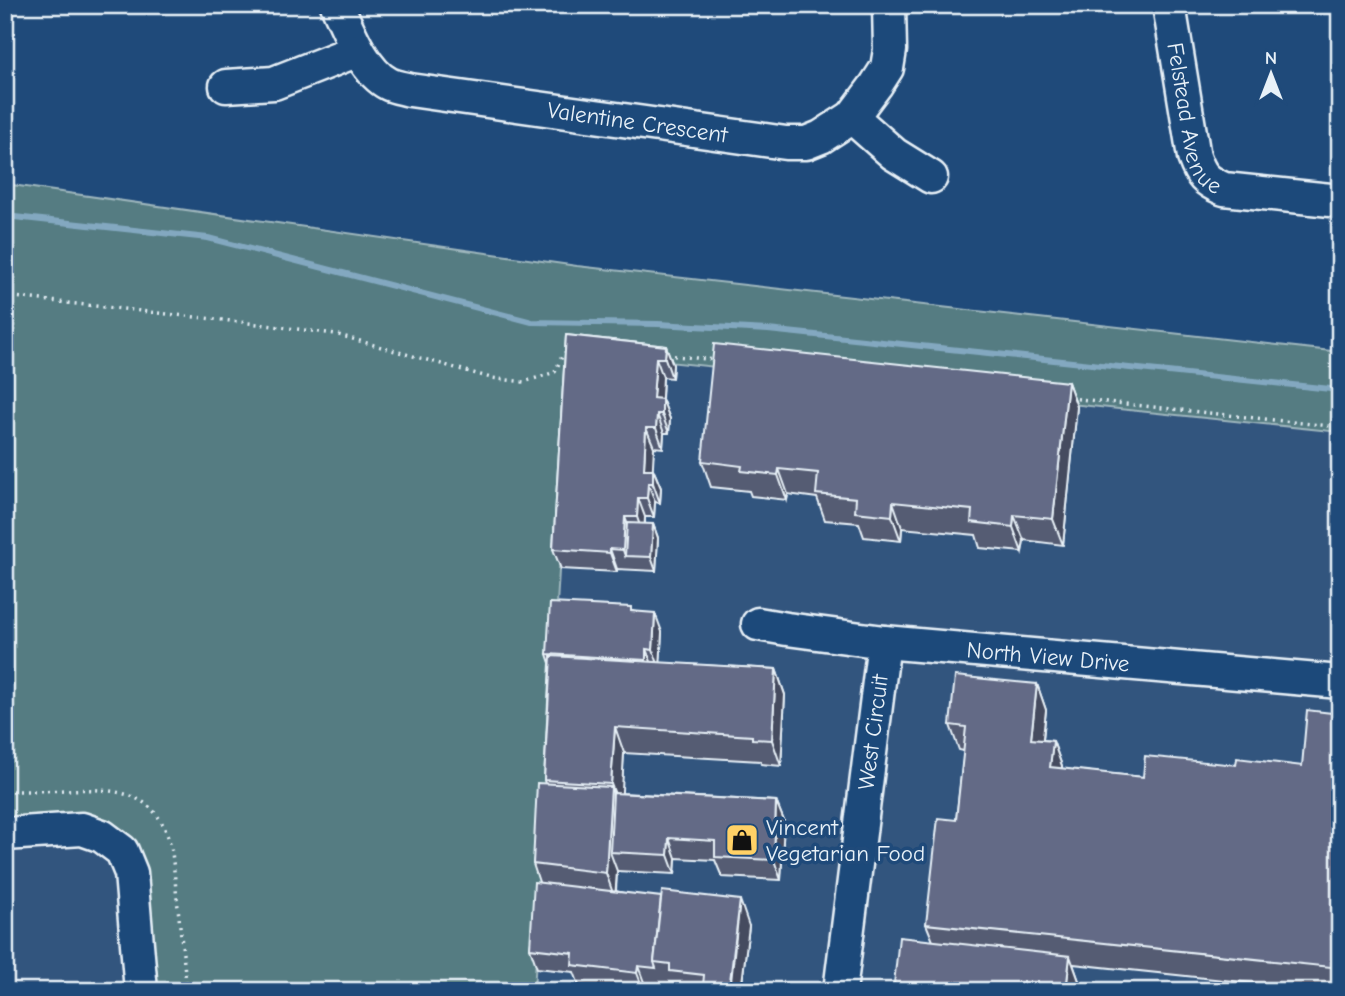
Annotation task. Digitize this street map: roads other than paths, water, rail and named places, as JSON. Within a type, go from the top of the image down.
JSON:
[{"type":"street","name":"Valentine Crescent","points":[[337,5],[358,50],[387,83],[410,90],[786,143],[806,143],[852,117],[877,85],[887,68],[890,50],[889,5]]},
{"type":"street","name":"Felstead Avenue","points":[[1169,5],[1194,157],[1200,174],[1210,184],[1223,189],[1340,201]]},
{"type":"street","points":[[226,86],[274,83],[358,50]]},
{"type":"street","points":[[852,117],[894,154],[931,177]]},
{"type":"street","name":"North View Drive","points":[[758,624],[884,642],[1340,682]]},
{"type":"street","name":"West Circuit","points":[[839,991],[884,642]]},
{"type":"street","points":[[5,834],[82,830],[102,836],[122,851],[131,873],[141,991]]},
{"type":"waterway","points":[[5,216],[208,238],[532,322],[658,324],[768,330],[1340,390]]},
{"type":"place","name":"Vincent Vegetarian Food","points":[[742,840]]}]
